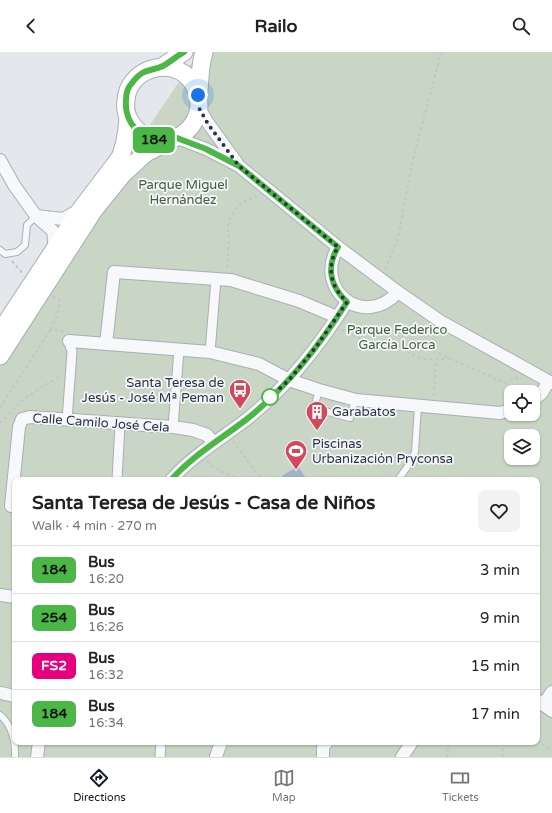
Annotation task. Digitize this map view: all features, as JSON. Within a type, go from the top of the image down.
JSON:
[{"type":"main road","points":[[162,67],[184,52]]},
{"type":"main road","points":[[0,332],[55,249],[88,210],[146,153],[187,131],[192,125],[196,119],[199,101],[200,65],[204,52]]},
{"type":"main road","points":[[174,138],[156,140],[143,135],[136,129],[128,118],[125,108],[126,94],[131,83],[148,70],[162,67],[176,69],[187,76],[194,86],[199,101]]},
{"type":"main road","points":[[0,356],[122,155],[127,136],[128,118]]},
{"type":"street","points":[[199,101],[208,124],[239,166]]},
{"type":"street","points":[[174,138],[206,149],[239,166],[338,247],[398,292],[440,321],[550,382],[540,395]]},
{"type":"street","points":[[0,160],[14,185],[36,216],[53,231],[55,249]]},
{"type":"street","points":[[36,216],[63,219],[88,210]]},
{"type":"street","points":[[338,247],[333,256],[331,266],[332,278],[336,289],[347,302],[355,306],[366,308],[377,306],[385,303],[398,292]]},
{"type":"street","points":[[106,344],[114,272],[231,280],[299,301],[335,321]]},
{"type":"street","points":[[210,352],[221,280]]},
{"type":"street","points":[[174,477],[200,454],[248,418],[289,380],[335,321],[347,302]]},
{"type":"street","points":[[67,420],[72,352],[69,341],[210,352],[259,364],[289,380],[355,400],[500,413],[504,412]]},
{"type":"street","points":[[173,427],[179,350]]},
{"type":"street","name":"Calle Camilo José Cela","points":[[13,477],[19,426],[22,419],[30,417],[173,427],[193,430],[207,435],[214,443]]},
{"type":"street","points":[[117,477],[120,424]]},
{"type":"street","name":"Calle Camilo José Cela","points":[[9,505],[12,481]]},
{"type":"street","points":[[0,595],[12,597]]},
{"type":"street","points":[[544,705],[552,692]]},
{"type":"street","points":[[0,693],[12,695]]},
{"type":"street","points":[[37,757],[39,745]]},
{"type":"street","points":[[160,757],[161,745]]},
{"type":"street","points":[[216,757],[219,745]]},
{"type":"street","points":[[402,757],[410,745]]},
{"type":"lane","points":[[3,252],[17,252],[25,245],[27,225],[36,216]]},
{"type":"lane","points":[[319,390],[314,408],[350,418],[355,400]]},
{"type":"lane","points":[[400,477],[410,463],[415,452],[418,406]]},
{"type":"lane","points":[[0,716],[6,722],[12,736]]},
{"type":"lane","points":[[15,745],[15,757]]},
{"type":"path","points":[[381,279],[398,238],[412,164],[441,52]]},
{"type":"path","points":[[221,280],[229,239],[228,226],[231,216],[242,203],[262,194]]},
{"type":"path","points":[[3,252],[23,274],[19,280]]},
{"type":"path","points":[[0,408],[51,329],[58,313],[60,301],[52,296]]},
{"type":"path","points":[[335,321],[375,345],[412,346],[429,349],[505,384],[517,379],[529,371]]},
{"type":"path","points":[[51,329],[70,334],[69,341]]},
{"type":"path","points":[[396,345],[410,355],[422,358],[436,360],[450,358]]},
{"type":"path","points":[[433,407],[436,360]]},
{"type":"path","points":[[0,423],[25,398],[70,370]]},
{"type":"path","points":[[227,433],[260,477]]},
{"type":"path","points":[[200,454],[213,467],[234,477]]},
{"type":"path","points":[[540,742],[552,751]]},
{"type":"path","points":[[447,757],[449,745]]},
{"type":"path","points":[[503,757],[504,745]]},
{"type":"green space","points":[[199,52],[552,52],[552,757],[0,757],[0,348]]},
{"type":"water","name":"Piscinas Urbanización Pryconsa","points":[[298,466],[305,477],[283,477],[282,476]]},
{"type":"bus line","name":"184","points":[[173,477],[200,454],[248,418],[289,380],[316,347],[347,302],[336,289],[332,278],[331,266],[333,256],[338,247],[239,166],[206,149],[177,138],[171,140],[156,140],[143,135],[136,129],[128,118],[125,108],[126,94],[131,83],[141,74],[148,70],[162,67],[184,52]]},
{"type":"place","name":"Santa Teresa de Jesús - José Mª Peman","points":[[240,410]]},
{"type":"place","name":"Garabatos","points":[[317,432]]},
{"type":"place","name":"Piscinas Urbanización Pryconsa","points":[[296,470]]},
{"type":"route","points":[[198,95],[199,108],[208,124],[239,166],[338,247],[333,256],[331,266],[332,278],[336,289],[347,302],[316,347],[289,380],[268,399],[270,397]]},
{"type":"park label","name":"Parque Miguel Hernández","points":[[183,192]]},
{"type":"park label","name":"Parque Federico García Lorca","points":[[397,338]]}]
